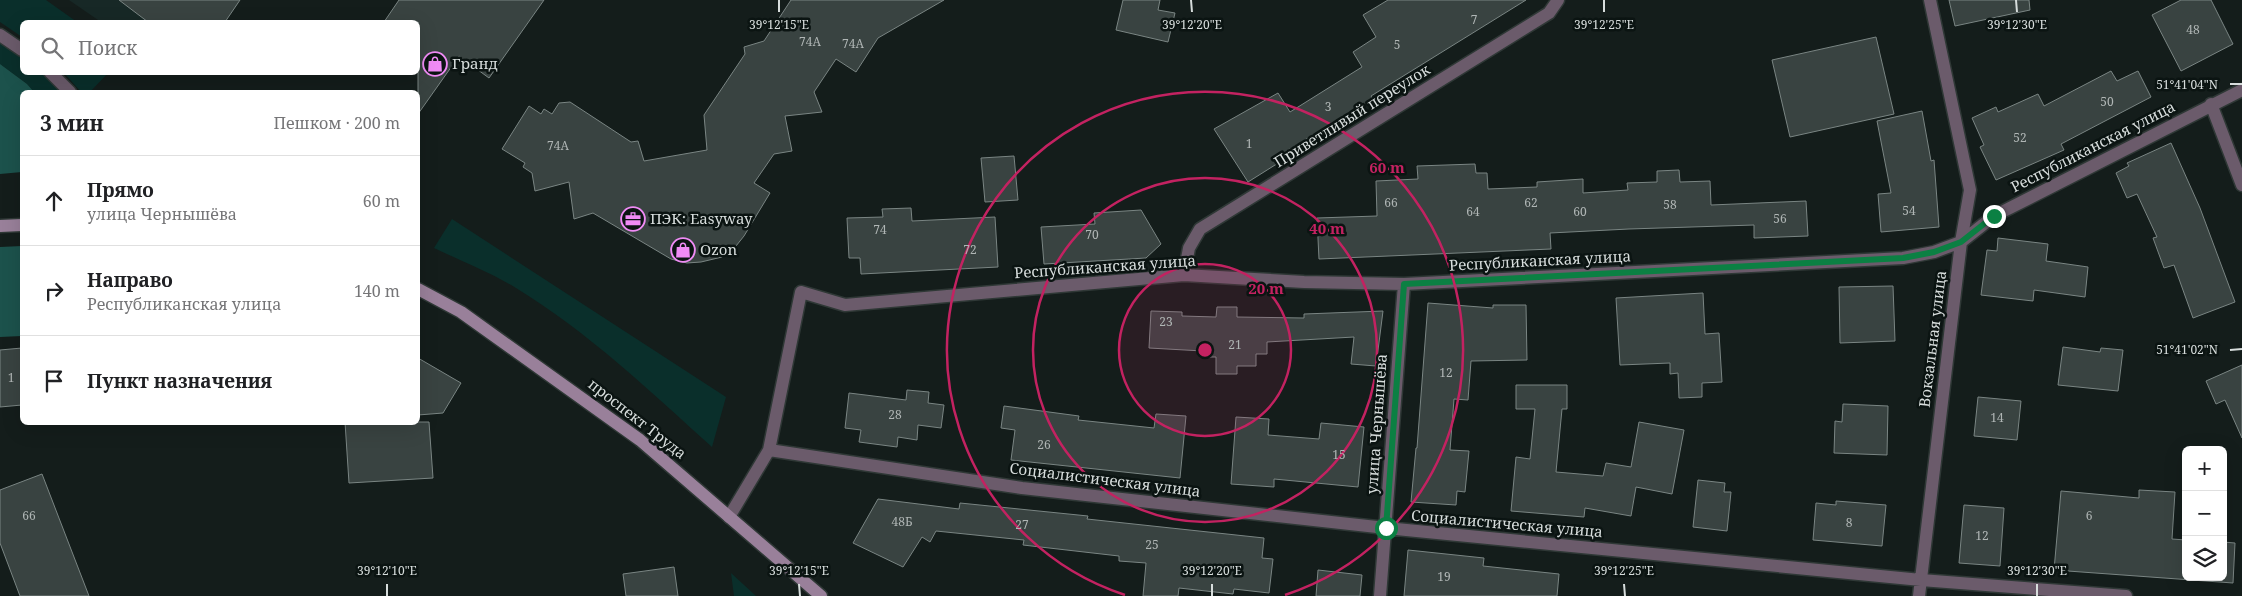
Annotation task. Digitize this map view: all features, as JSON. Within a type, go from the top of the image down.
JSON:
[{"type":"main road","points":[[0,226],[20,225]]},
{"type":"main road","name":"проспект Труда","points":[[420,290],[461,312],[593,405],[650,448],[821,596]]},
{"type":"street","name":"Приветливый переулок","points":[[1184,275],[1189,248],[1200,229],[1549,13],[1558,0]]},
{"type":"street","name":"Вокзальная улица","points":[[1920,596],[1961,242],[1970,190],[1930,0]]},
{"type":"street","points":[[0,34],[20,49]]},
{"type":"street","points":[[53,75],[68,90]]},
{"type":"street","name":"Республиканская улица","points":[[769,450],[801,292],[845,305],[1184,275],[1304,282],[1404,284],[1903,258],[1934,252],[1961,242],[1994,216],[2211,104],[2242,90]]},
{"type":"street","points":[[2211,104],[2242,185]]},
{"type":"street","name":"улица Чернышёва","points":[[1380,596],[1404,284]]},
{"type":"street","points":[[729,517],[769,450]]},
{"type":"street","name":"Социалистическая улица","points":[[769,450],[1022,488],[1386,528],[1921,580],[2126,596]]},
{"type":"shaded area","points":[[0,0],[46,0],[74,20],[20,20],[20,36],[0,22]]},
{"type":"shaded area","points":[[69,0],[240,0],[226,20],[98,20]]},
{"type":"shaded area","points":[[0,34],[20,49],[20,75],[52,75],[68,90],[32,90],[0,64]]},
{"type":"shaded area","points":[[0,64],[32,90],[20,90],[20,172],[0,174]]},
{"type":"shaded area","points":[[66,75],[106,75],[92,90],[79,90]]},
{"type":"shaded area","points":[[452,219],[726,397],[712,447],[618,363],[543,305],[506,282],[434,248]]},
{"type":"shaded area","points":[[20,246],[20,336],[0,337],[0,247]]},
{"type":"shaded area","points":[[731,573],[756,596],[734,596]]},
{"type":"building","points":[[119,0],[240,0],[226,20],[145,20]]},
{"type":"building","name":"Гранд","points":[[399,0],[544,0],[489,78],[459,56],[420,111],[418,75],[420,75],[420,20],[385,20]]},
{"type":"building","points":[[791,0],[944,0],[878,38],[856,72],[836,59],[814,92],[822,112],[785,116],[792,151],[774,154],[754,183],[770,193],[744,236],[736,246],[722,257],[687,263],[671,259],[593,213],[574,219],[569,182],[535,191],[532,173],[523,167],[525,163],[502,149],[529,106],[541,114],[544,109],[552,114],[559,103],[570,102],[631,142],[638,141],[644,161],[707,150],[704,115],[745,54],[744,47],[764,41]]},
{"type":"building","points":[[1123,0],[1160,0],[1158,10],[1175,13],[1168,42],[1116,30]]},
{"type":"building","points":[[1388,0],[1526,0],[1371,96],[1373,99],[1280,155],[1283,160],[1248,182],[1214,129],[1278,93],[1290,112],[1362,67],[1353,52],[1376,37],[1363,15]]},
{"type":"building","points":[[1949,0],[2029,0],[2030,10],[1955,26]]},
{"type":"building","points":[[2181,0],[2211,0],[2233,44],[2181,71],[2152,15]]},
{"type":"building","points":[[1876,37],[1894,114],[1790,137],[1772,60]]},
{"type":"building","points":[[2111,71],[2117,81],[2138,71],[2151,97],[2061,144],[2064,150],[1996,180],[1980,147],[1984,145],[1972,118],[1996,107],[1998,112],[2038,94],[2044,106]]},
{"type":"building","points":[[1922,111],[1931,161],[1934,160],[1939,227],[1881,232],[1878,194],[1891,193],[1877,121]]},
{"type":"building","points":[[2171,143],[2200,208],[2235,302],[2193,318],[2174,265],[2164,268],[2153,238],[2157,237],[2137,194],[2127,198],[2116,173],[2129,166],[2127,163]]},
{"type":"building","points":[[1014,156],[1018,200],[985,202],[981,158]]},
{"type":"building","points":[[1475,164],[1476,173],[1487,173],[1488,189],[1537,187],[1537,182],[1583,179],[1583,193],[1628,190],[1627,183],[1657,182],[1657,171],[1679,170],[1680,182],[1710,181],[1711,205],[1806,201],[1808,236],[1754,238],[1754,225],[1629,229],[1550,233],[1551,249],[1319,259],[1317,218],[1377,216],[1376,181],[1418,179],[1417,166]]},
{"type":"building","points":[[911,208],[912,221],[995,217],[998,267],[861,274],[860,258],[849,258],[847,218],[883,217],[882,209]]},
{"type":"building","points":[[1141,210],[1161,244],[1146,258],[1044,264],[1041,227],[1095,224],[1094,213]]},
{"type":"building","points":[[1998,238],[2048,244],[2046,261],[2088,267],[2085,297],[2034,290],[2033,301],[1981,295],[1987,250],[1997,251]]},
{"type":"building","points":[[1893,286],[1895,341],[1840,343],[1839,287]]},
{"type":"building","points":[[1703,293],[1705,334],[1719,333],[1722,382],[1702,383],[1702,397],[1679,398],[1678,373],[1670,374],[1670,363],[1620,365],[1616,298]]},
{"type":"building","points":[[1428,303],[1493,308],[1493,305],[1526,305],[1527,360],[1471,361],[1468,400],[1454,399],[1450,450],[1469,451],[1465,492],[1457,491],[1456,505],[1411,502]]},
{"type":"building","points":[[1217,307],[1237,307],[1237,317],[1304,318],[1304,314],[1383,311],[1376,366],[1351,364],[1354,337],[1267,342],[1267,354],[1256,354],[1256,366],[1237,366],[1237,374],[1216,374],[1216,357],[1203,357],[1203,351],[1149,348],[1151,311],[1182,312],[1182,316],[1216,317]]},
{"type":"building","points":[[2063,347],[2100,352],[2101,348],[2123,350],[2118,391],[2058,385]]},
{"type":"building","points":[[20,348],[20,405],[0,407],[0,350]]},
{"type":"building","points":[[420,359],[461,383],[443,413],[420,415]]},
{"type":"building","points":[[2242,365],[2242,438],[2225,400],[2216,404],[2206,381]]},
{"type":"building","points":[[1516,385],[1567,385],[1567,409],[1562,409],[1556,472],[1603,476],[1606,463],[1631,467],[1639,422],[1684,430],[1672,494],[1636,487],[1631,516],[1585,508],[1584,517],[1511,511],[1516,457],[1530,459],[1535,409],[1516,409]]},
{"type":"building","points":[[907,390],[929,392],[928,403],[944,405],[941,428],[918,425],[917,440],[898,437],[897,447],[859,442],[861,430],[845,428],[849,393],[906,400]]},
{"type":"building","points":[[1978,397],[2021,401],[2017,440],[1974,436]]},
{"type":"building","points":[[1843,404],[1888,406],[1887,455],[1834,453],[1835,421],[1842,422]]},
{"type":"building","points":[[1004,406],[1079,416],[1078,420],[1154,428],[1156,414],[1186,416],[1180,478],[1011,460],[1015,430],[1001,428]]},
{"type":"building","points":[[1236,417],[1269,419],[1268,435],[1319,439],[1321,423],[1364,427],[1358,487],[1274,479],[1274,487],[1231,484]]},
{"type":"building","points":[[420,422],[429,422],[433,478],[349,483],[345,425],[420,425]]},
{"type":"building","points":[[42,474],[89,596],[20,596],[0,543],[0,490]]},
{"type":"building","points":[[1698,480],[1725,483],[1724,492],[1731,492],[1727,531],[1693,527]]},
{"type":"building","points":[[2139,490],[2175,492],[2172,539],[2182,540],[2182,579],[2054,570],[2061,491],[2139,498]]},
{"type":"building","points":[[878,499],[959,509],[960,503],[1088,516],[1087,519],[1264,538],[1262,558],[1273,559],[1269,593],[1234,589],[1233,594],[1179,588],[1178,596],[1143,596],[1146,563],[1119,561],[1119,556],[1023,545],[1024,540],[936,531],[930,542],[922,537],[903,567],[853,543]]},
{"type":"building","points":[[1836,501],[1886,505],[1882,546],[1813,540],[1816,503],[1836,505]]},
{"type":"building","points":[[1964,505],[2004,508],[2000,566],[1959,563]]},
{"type":"building","points":[[2227,542],[2235,543],[2233,583],[2205,581],[2227,581]]},
{"type":"building","points":[[1408,550],[1484,558],[1483,566],[1559,574],[1557,596],[1404,596]]},
{"type":"building","points":[[674,567],[678,596],[626,596],[623,574]]},
{"type":"building","points":[[1318,570],[1362,575],[1360,596],[1316,596]]},
{"type":"place","name":"Гранд","points":[[435,64]]},
{"type":"place","name":"ПЭК: Easyway","points":[[633,219]]},
{"type":"place","name":"Ozon","points":[[683,250]]},
{"type":"route","points":[[1386,528],[1404,284],[1903,258],[1934,252],[1961,242],[1994,216]]}]
